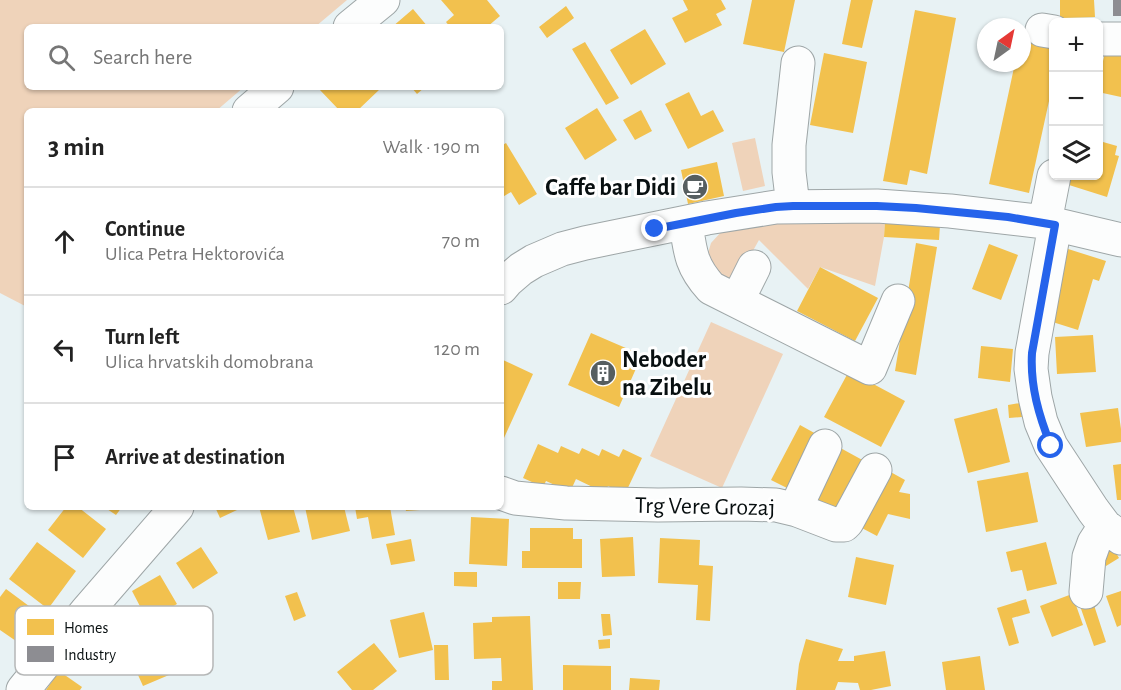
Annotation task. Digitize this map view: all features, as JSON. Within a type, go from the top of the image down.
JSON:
[{"type":"street","points":[[354,24],[383,0]]},
{"type":"street","points":[[1103,39],[1121,39]]},
{"type":"street","points":[[793,206],[789,145],[798,63]]},
{"type":"street","points":[[252,108],[274,90]]},
{"type":"street","points":[[1054,180],[1031,369],[1041,422],[1051,446],[1093,510],[1113,532],[1094,543],[1089,556],[1086,592]]},
{"type":"street","points":[[505,290],[521,269],[534,261],[568,257],[627,234],[776,207],[916,208],[1050,224],[1121,240]]},
{"type":"street","points":[[686,223],[691,255],[702,278],[711,288],[870,368],[898,301]]},
{"type":"street","points":[[737,301],[754,267]]},
{"type":"street","points":[[797,510],[825,446]]},
{"type":"street","name":"Trg Vere Grozaj","points":[[504,494],[515,498],[566,503],[776,505],[797,510],[836,525],[844,525],[875,470]]},
{"type":"street","points":[[91,606],[174,510]]},
{"type":"street","points":[[23,690],[35,675]]},
{"type":"shaded area","points":[[0,0],[347,0],[319,24],[24,24],[24,90],[240,90],[220,108],[24,108],[24,305],[0,293]]},
{"type":"shaded area","points":[[755,138],[765,186],[743,191],[732,143]]},
{"type":"shaded area","points":[[745,221],[885,222],[875,286],[820,267],[808,289],[759,240],[732,288],[717,279],[708,253],[711,243],[722,231]]},
{"type":"shaded area","points":[[711,322],[783,354],[722,488],[650,456]]},
{"type":"building: Homes","points":[[441,0],[487,0],[500,16],[491,24],[448,24],[446,22],[454,15]]},
{"type":"building: Homes","points":[[683,0],[721,0],[726,9],[716,14],[722,25],[685,43],[672,18],[688,10]]},
{"type":"building: Homes","points":[[752,0],[795,0],[784,52],[743,44]]},
{"type":"building: Homes","points":[[851,0],[873,0],[862,48],[842,44]]},
{"type":"building: Homes","points":[[1060,0],[1094,0],[1095,17],[1060,18]]},
{"type":"building: Homes","points":[[566,6],[574,18],[547,38],[539,27]]},
{"type":"building: Homes","points":[[413,9],[426,24],[396,24]]},
{"type":"building: Homes","points":[[915,10],[956,18],[927,174],[910,170],[907,185],[883,181]]},
{"type":"building: Homes","points":[[645,29],[666,64],[631,85],[610,50]]},
{"type":"building: Homes","points":[[1031,36],[1049,40],[1049,101],[1029,193],[989,184],[1013,72],[1031,72]]},
{"type":"building: Homes","points":[[585,42],[619,98],[606,105],[572,49]]},
{"type":"building: Homes","points":[[1107,45],[1121,48],[1121,97],[1103,93],[1103,61]]},
{"type":"building: Homes","points":[[824,53],[867,62],[853,133],[810,125]]},
{"type":"building: Homes","points":[[320,90],[379,90],[360,108],[337,108]]},
{"type":"building: Homes","points":[[689,92],[701,116],[713,110],[724,131],[688,149],[665,104]]},
{"type":"building: Homes","points":[[597,108],[617,140],[585,160],[565,128]]},
{"type":"building: Homes","points":[[641,110],[652,131],[635,140],[623,120]]},
{"type":"building: Homes","points":[[1103,142],[1117,146],[1115,155],[1119,156],[1107,197],[1069,185],[1071,180],[1103,180]]},
{"type":"building: Homes","points":[[506,143],[537,194],[519,205],[511,192],[504,196],[504,144]]},
{"type":"building: Homes","points":[[717,162],[724,196],[688,204],[681,170]]},
{"type":"building: Homes","points":[[885,222],[940,225],[939,240],[884,237]]},
{"type":"building: Homes","points":[[916,243],[937,247],[916,375],[895,371]]},
{"type":"building: Homes","points":[[989,244],[1018,255],[1001,300],[972,289]]},
{"type":"building: Homes","points":[[1065,248],[1106,261],[1099,281],[1093,279],[1078,330],[1043,319]]},
{"type":"building: Homes","points":[[820,267],[878,298],[855,341],[797,311]]},
{"type":"building: Homes","name":"Neboder na Zibelu","points":[[591,333],[642,355],[619,407],[568,385]]},
{"type":"building: Homes","points":[[1093,335],[1096,372],[1057,374],[1055,337]]},
{"type":"building: Homes","points":[[981,346],[1013,349],[1010,382],[978,378]]},
{"type":"building: Homes","points":[[504,360],[533,374],[504,438]]},
{"type":"building: Homes","points":[[849,371],[905,401],[881,447],[824,417]]},
{"type":"building: Homes","points":[[1020,403],[1022,417],[1009,418],[1008,405]]},
{"type":"building: Homes","points":[[997,408],[1010,462],[968,473],[954,419]]},
{"type":"building: Homes","points":[[1118,408],[1121,442],[1086,447],[1080,413]]},
{"type":"building: Homes","points":[[800,425],[818,435],[789,489],[771,480]]},
{"type":"building: Homes","points":[[538,444],[558,453],[561,446],[579,454],[582,448],[599,456],[602,449],[619,457],[623,449],[642,458],[625,494],[608,486],[605,493],[576,479],[570,492],[546,481],[543,487],[523,478]]},
{"type":"building: Homes","points":[[835,445],[866,462],[836,516],[805,499]]},
{"type":"building: Homes","points":[[1121,464],[1121,500],[1117,500],[1113,465]]},
{"type":"building: Homes","points":[[887,470],[905,480],[899,492],[910,494],[910,519],[888,514],[877,536],[858,526]]},
{"type":"building: Homes","points":[[1028,472],[1038,522],[986,532],[977,481]]},
{"type":"building: Homes","points":[[64,510],[82,510],[106,529],[83,558],[48,530]]},
{"type":"building: Homes","points":[[108,510],[120,510],[116,515]]},
{"type":"building: Homes","points":[[216,510],[237,510],[220,518]]},
{"type":"building: Homes","points":[[260,510],[294,510],[300,532],[268,540]]},
{"type":"building: Homes","points":[[306,510],[345,510],[350,531],[312,540]]},
{"type":"building: Homes","points":[[356,510],[391,510],[395,535],[372,539],[368,517],[357,519]]},
{"type":"building: Homes","points":[[471,517],[509,519],[507,566],[469,564]]},
{"type":"building: Homes","points":[[530,528],[573,528],[573,539],[582,539],[582,568],[522,568],[522,551],[530,551]]},
{"type":"building: Homes","points":[[633,537],[635,576],[602,577],[600,539]]},
{"type":"building: Homes","points":[[660,538],[700,540],[699,565],[713,566],[710,621],[696,620],[698,585],[658,583]]},
{"type":"building: Homes","points":[[411,539],[415,561],[391,565],[386,544]]},
{"type":"building: Homes","points":[[37,542],[76,571],[50,606],[44,606],[9,579]]},
{"type":"building: Homes","points":[[1046,542],[1057,584],[1027,591],[1022,570],[1011,572],[1006,552]]},
{"type":"building: Homes","points":[[1111,544],[1119,558],[1106,566],[1097,553]]},
{"type":"building: Homes","points":[[201,547],[218,573],[193,589],[176,563]]},
{"type":"building: Homes","points":[[856,557],[894,565],[886,605],[848,597]]},
{"type":"building: Homes","points":[[454,572],[477,572],[477,587],[454,586]]},
{"type":"building: Homes","points":[[160,575],[177,604],[174,606],[140,606],[132,591]]},
{"type":"building: Homes","points":[[558,582],[581,582],[580,599],[558,599]]},
{"type":"building: Homes","points":[[6,589],[29,606],[15,606],[15,640],[0,630],[0,597]]},
{"type":"building: Homes","points":[[1121,591],[1121,625],[1117,627],[1106,596]]},
{"type":"building: Homes","points":[[297,592],[306,616],[294,621],[285,596]]},
{"type":"building: Homes","points":[[1072,594],[1083,625],[1052,637],[1040,606]]},
{"type":"building: Homes","points":[[1026,599],[1030,613],[1012,618],[1019,643],[1009,646],[997,608]]},
{"type":"building: Homes","points":[[1093,602],[1106,642],[1094,646],[1080,606]]},
{"type":"building: Homes","points":[[424,612],[433,650],[399,658],[390,620]]},
{"type":"building: Homes","points":[[601,614],[610,614],[612,635],[603,636]]},
{"type":"building: Homes","points":[[530,616],[533,690],[492,690],[492,681],[502,681],[501,658],[474,659],[473,623],[492,622],[492,617]]},
{"type":"building: Homes","points":[[610,639],[610,648],[599,649],[598,640]]},
{"type":"building: Homes","points":[[806,639],[843,649],[838,661],[854,661],[854,656],[885,651],[891,686],[860,690],[858,683],[838,682],[835,690],[796,690],[799,664]]},
{"type":"building: Homes","points":[[374,643],[397,671],[373,690],[352,690],[337,672]]},
{"type":"building: Homes","points":[[434,645],[448,645],[449,680],[435,680]]},
{"type":"building: Homes","points":[[980,656],[985,690],[946,690],[942,662]]},
{"type":"building: Homes","points":[[563,665],[611,666],[611,690],[563,690]]},
{"type":"building: Homes","points":[[56,675],[65,675],[82,687],[80,690],[46,690]]},
{"type":"building: Homes","points":[[138,675],[169,675],[143,686]]},
{"type":"building: Homes","points":[[630,678],[660,680],[659,690],[629,690]]},
{"type":"building: Industry","points":[[1113,0],[1121,0],[1121,16],[1113,16]]},
{"type":"place","name":"Caffe bar Didi","points":[[695,187]]},
{"type":"place","name":"Neboder na Zibelu","points":[[603,373]]},
{"type":"route","points":[[655,229],[736,213],[793,206],[916,208],[1008,217],[1055,225],[1031,369],[1041,422],[1051,446]]}]
